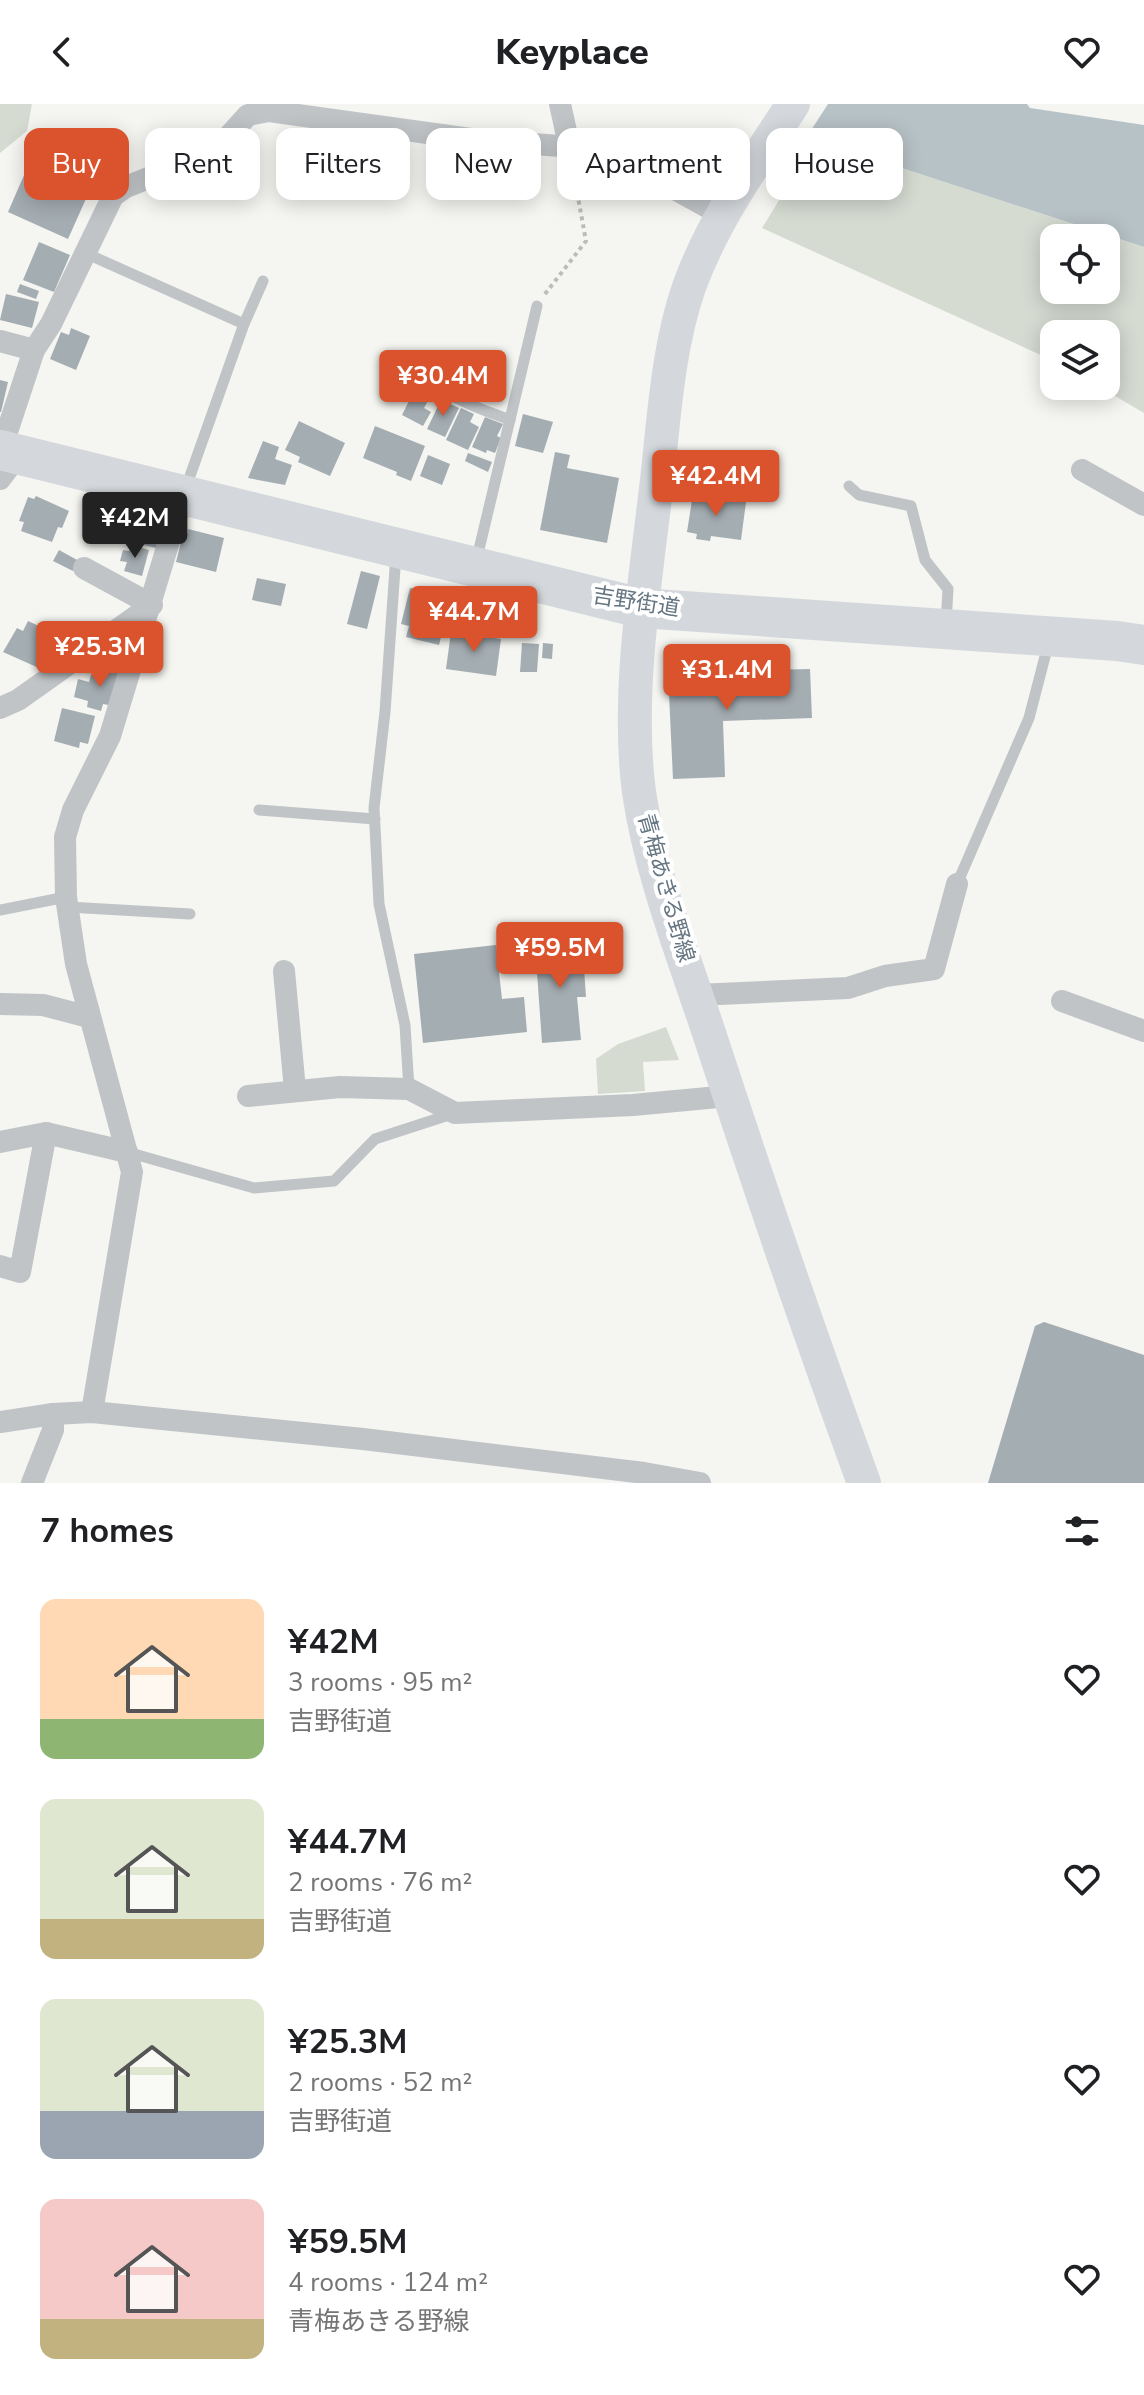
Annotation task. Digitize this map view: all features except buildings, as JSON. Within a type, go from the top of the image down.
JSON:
[{"type":"highway","name":"吉野街道","points":[[5,458],[183,495],[641,608],[946,628],[1144,645]]},
{"type":"main road","name":"青梅あきる野線","points":[[793,104],[722,215],[688,289],[676,339],[641,608],[636,715],[639,791],[659,877],[729,1096],[796,1297],[864,1483]]},
{"type":"street","points":[[560,104],[565,128]]},
{"type":"street","points":[[5,458],[34,350],[51,324],[113,196],[126,187],[208,154],[219,147],[248,115],[269,111],[478,140],[557,144]]},
{"type":"street","points":[[695,200],[722,215]]},
{"type":"street","points":[[0,341],[34,350]]},
{"type":"street","points":[[1082,470],[1144,505]]},
{"type":"street","points":[[92,1412],[132,1172],[76,964],[67,902],[65,837],[73,810],[110,736],[183,495]]},
{"type":"street","points":[[84,568],[152,605]]},
{"type":"street","points":[[0,708],[31,692],[152,605]]},
{"type":"street","points":[[697,995],[848,988],[885,976],[934,969],[957,884]]},
{"type":"street","points":[[284,971],[295,1090]]},
{"type":"street","points":[[1062,1001],[1144,1031]]},
{"type":"street","points":[[0,1004],[43,1005],[89,1017]]},
{"type":"street","points":[[248,1096],[340,1087],[409,1089],[455,1113],[633,1105],[729,1096]]},
{"type":"street","points":[[0,1142],[46,1133],[127,1152]]},
{"type":"street","points":[[0,1266],[20,1272],[46,1133]]},
{"type":"street","points":[[0,1422],[92,1412],[363,1439],[644,1473],[699,1483]]},
{"type":"street","points":[[32,1483],[53,1430],[53,1414]]},
{"type":"lane","points":[[85,253],[244,324]]},
{"type":"lane","points":[[183,495],[244,324],[263,281]]},
{"type":"lane","points":[[475,566],[537,306]]},
{"type":"lane","points":[[426,364],[434,380],[446,392],[510,420]]},
{"type":"lane","points":[[849,486],[859,495],[911,506],[925,560],[948,589],[946,628]]},
{"type":"lane","points":[[396,547],[375,819],[379,904],[405,1025],[409,1089]]},
{"type":"lane","points":[[957,884],[1029,718],[1049,636]]},
{"type":"lane","points":[[259,810],[375,819]]},
{"type":"lane","points":[[0,910],[67,902],[190,914]]},
{"type":"lane","points":[[127,1152],[254,1188],[334,1181],[375,1139],[455,1113]]},
{"type":"path","points":[[537,306],[586,241],[579,200]]},
{"type":"shaded area","points":[[0,104],[32,104],[24,133],[0,153]]},
{"type":"shaded area","points":[[765,104],[1027,104],[1030,108],[1144,125],[1144,247],[1120,239],[1120,224],[1073,224],[903,168],[903,128],[799,128]]},
{"type":"shaded area","points":[[903,168],[1073,224],[1040,224],[1040,304],[1120,304],[1120,239],[1144,247],[1144,413],[1120,399],[1120,320],[1040,320],[1040,355],[762,228],[779,200],[903,200]]},
{"type":"shaded area","points":[[666,1027],[679,1060],[643,1062],[645,1091],[598,1094],[596,1059],[618,1044]]},
{"type":"pier","points":[[761,104],[828,104],[812,128],[793,128]]}]
